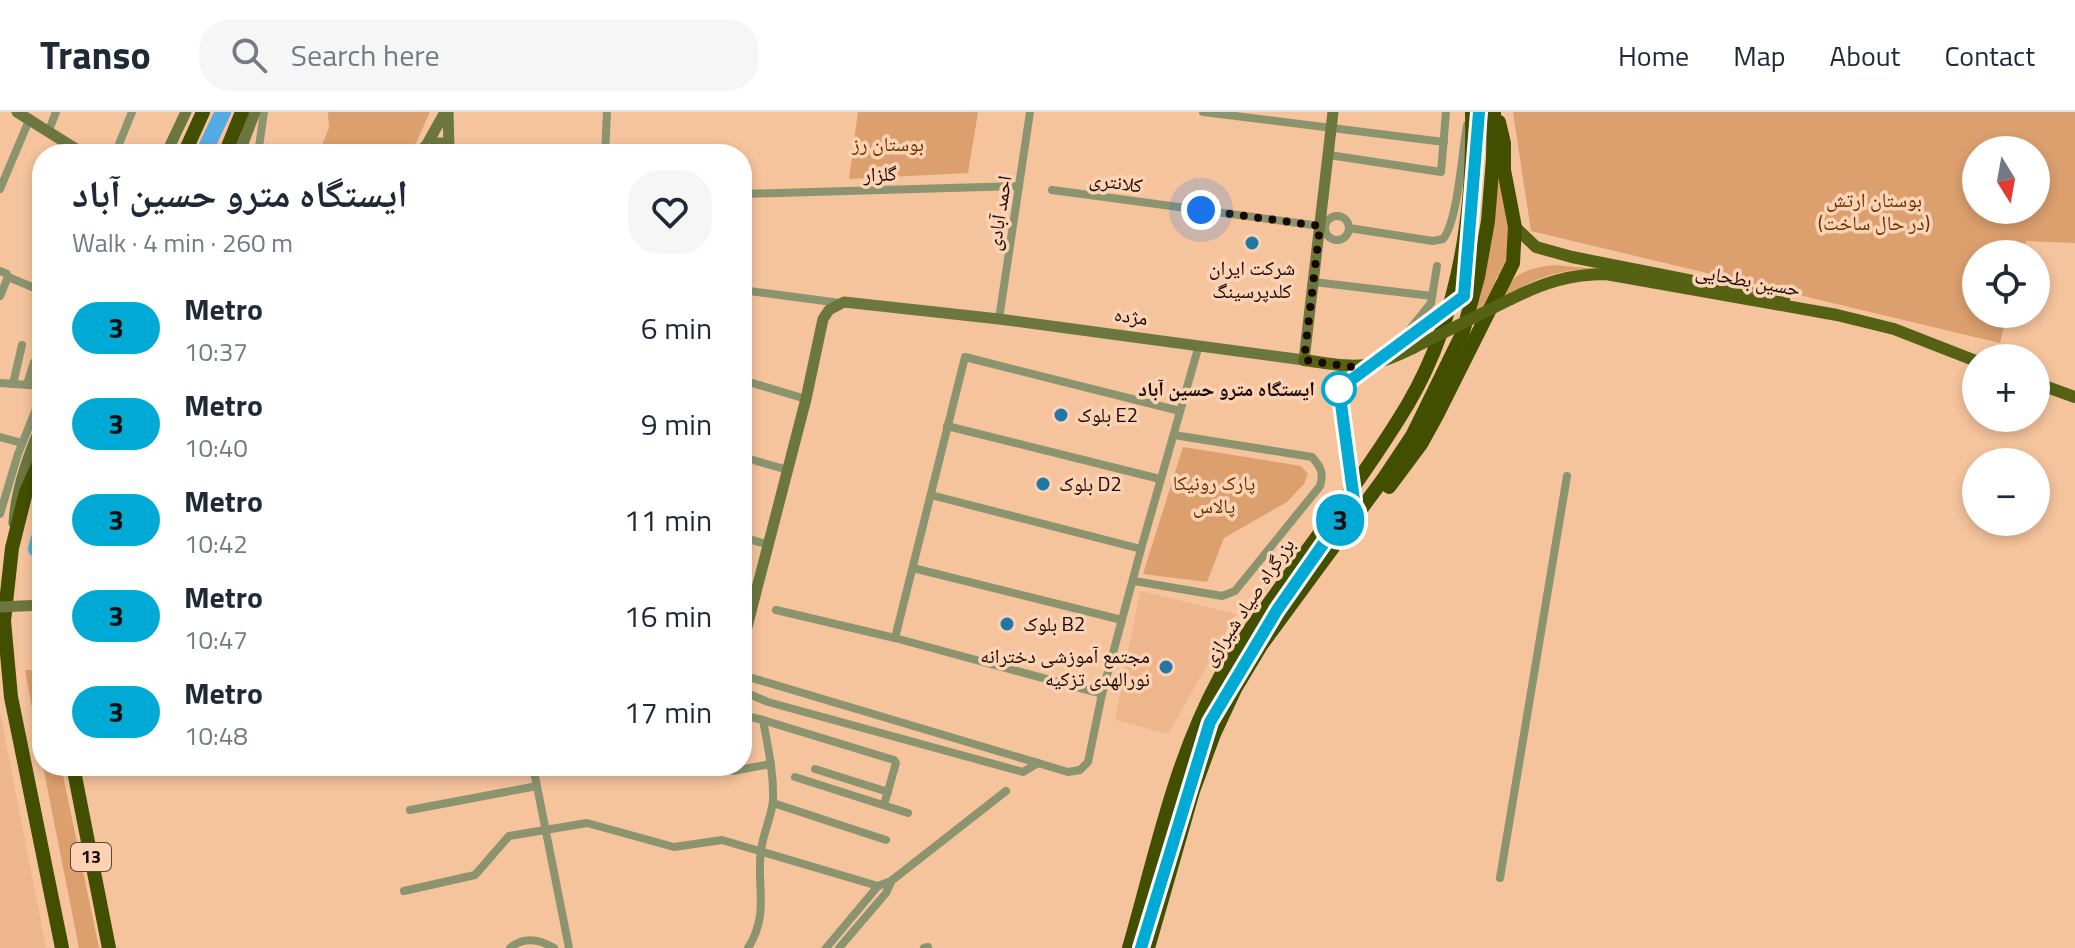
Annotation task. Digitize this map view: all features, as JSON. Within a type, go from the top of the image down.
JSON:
[{"type":"highway","points":[[189,144],[203,112]]},
{"type":"highway","points":[[229,144],[242,112]]},
{"type":"highway","name":"بزرگراه صیاد شیرازی","points":[[1129,948],[1185,755],[1220,677],[1245,636],[1408,404],[1436,347],[1459,268],[1468,208],[1470,112]]},
{"type":"highway","points":[[1345,533],[1390,486],[1437,415],[1513,263],[1515,227],[1496,112]]},
{"type":"highway","name":"بزرگراه صیاد شیرازی","points":[[1148,948],[1193,791],[1235,689],[1262,644],[1412,436],[1463,332],[1478,277],[1488,221],[1496,112]]},
{"type":"highway","name":"13","points":[[32,478],[12,548],[5,593],[6,656],[11,697],[62,948]]},
{"type":"highway","name":"13","points":[[75,776],[109,948]]},
{"type":"main road","points":[[17,112],[69,144]]},
{"type":"main road","points":[[171,144],[186,112]]},
{"type":"main road","points":[[243,144],[255,112]]},
{"type":"main road","points":[[427,144],[446,112]]},
{"type":"main road","points":[[446,112],[449,144]]},
{"type":"main road","points":[[1304,360],[1323,224],[1333,112]]},
{"type":"main road","points":[[1515,227],[1536,247],[1572,257],[1722,285],[1816,306],[1837,315]]},
{"type":"main road","name":"حسین بطحایی","points":[[1413,348],[1552,280],[1606,274],[1837,315],[1894,329],[1962,356]]},
{"type":"main road","points":[[752,611],[806,399],[823,319],[829,310],[840,303]]},
{"type":"main road","name":"مژده","points":[[840,303],[999,319],[1367,367],[1413,348]]},
{"type":"main road","points":[[2050,388],[2075,397]]},
{"type":"main road","points":[[12,548],[15,504],[32,448]]},
{"type":"main road","points":[[0,607],[32,605]]},
{"type":"street","points":[[49,130],[56,112]]},
{"type":"street","points":[[119,144],[132,112]]},
{"type":"street","points":[[259,144],[264,112]]},
{"type":"street","points":[[605,144],[607,112]]},
{"type":"street","name":"احمد آبادی","points":[[999,319],[1030,112]]},
{"type":"street","points":[[1203,112],[1444,142]]},
{"type":"street","points":[[1329,155],[1441,172],[1446,112]]},
{"type":"street","points":[[1349,228],[1438,241],[1443,239],[1460,183],[1470,112]]},
{"type":"street","points":[[0,189],[30,118]]},
{"type":"street","name":"گلزار","points":[[752,194],[1019,186]]},
{"type":"street","name":"کلانتری","points":[[1052,190],[1323,224],[1332,239]]},
{"type":"street","points":[[1323,224],[1344,218],[1349,228]]},
{"type":"street","points":[[1323,224],[1326,221],[1326,234],[1332,239],[1343,238],[1349,228]]},
{"type":"street","points":[[1398,344],[1431,303],[1437,266]]},
{"type":"street","points":[[0,296],[4,274],[32,286]]},
{"type":"street","points":[[1314,282],[1432,296]]},
{"type":"street","name":"مژده","points":[[752,291],[840,303]]},
{"type":"street","points":[[13,384],[22,345]]},
{"type":"street","points":[[752,678],[1068,772],[1080,770],[1088,762],[1102,694],[1199,345]]},
{"type":"street","points":[[895,638],[965,357],[1180,411]]},
{"type":"street","points":[[27,384],[32,368]]},
{"type":"street","points":[[0,383],[32,385]]},
{"type":"street","points":[[752,383],[806,399]]},
{"type":"street","points":[[1,507],[32,418]]},
{"type":"street","points":[[947,426],[1160,479]]},
{"type":"street","points":[[1134,581],[1229,595],[1320,486],[1323,477],[1321,467],[1312,457],[1174,435]]},
{"type":"street","points":[[0,437],[22,443]]},
{"type":"street","points":[[752,460],[788,470]]},
{"type":"street","points":[[1500,878],[1567,476]]},
{"type":"street","points":[[931,495],[1141,549]]},
{"type":"street","points":[[752,540],[769,545]]},
{"type":"street","points":[[913,568],[1122,620]]},
{"type":"street","points":[[752,591],[757,593]]},
{"type":"street","points":[[776,610],[895,638],[1102,694]]},
{"type":"street","points":[[752,695],[1023,772],[1038,763]]},
{"type":"street","points":[[752,717],[894,760],[896,763],[884,805]]},
{"type":"street","points":[[748,948],[757,934],[763,906],[760,851],[773,803],[771,764],[763,720]]},
{"type":"street","points":[[752,768],[771,764]]},
{"type":"street","points":[[815,769],[888,792]]},
{"type":"street","points":[[535,776],[569,948]]},
{"type":"street","points":[[795,777],[908,813]]},
{"type":"street","points":[[410,810],[537,786]]},
{"type":"street","points":[[826,948],[878,886],[891,881],[1006,791]]},
{"type":"street","points":[[773,803],[886,840]]},
{"type":"street","points":[[404,891],[475,875],[509,836],[587,823],[674,847],[722,840],[878,886]]},
{"type":"street","points":[[839,948],[886,893],[891,881]]},
{"type":"street","points":[[510,948],[527,939],[541,941],[554,948]]},
{"type":"shaded area","name":"مجتمع آموزشی دخترانه نورالهدی تزکیه","points":[[1140,591],[1236,614],[1168,734],[1115,720]]},
{"type":"shaded area","points":[[0,712],[46,948],[0,948]]},
{"type":"green space","points":[[328,112],[430,112],[415,144],[322,144],[329,128]]},
{"type":"green space","name":"بوستان رز","points":[[858,112],[978,112],[968,173],[849,179]]},
{"type":"green space","name":"بوستان ارتش (در حال ساخت)","points":[[1513,112],[2075,112],[2075,243],[1962,240],[1962,328],[2004,328],[2000,343],[1531,231]]},
{"type":"green space","points":[[1500,142],[1511,225],[1508,266],[1496,278],[1491,304],[1475,312],[1495,212]]},
{"type":"green space","points":[[1554,265],[1596,269],[1546,276],[1501,298],[1511,282],[1522,273]]},
{"type":"green space","name":"پارک رونیکا پالاس","points":[[1183,447],[1301,466],[1308,474],[1304,484],[1287,502],[1224,538],[1207,582],[1143,574]]},
{"type":"green space","points":[[25,670],[32,670],[32,708]]},
{"type":"green space","points":[[45,776],[63,776],[99,948],[79,948]]},
{"type":"waterway","points":[[208,144],[223,112]]},
{"type":"metro line","name":"3","points":[[1141,948],[1210,722],[1277,610],[1354,500],[1339,389],[1464,296],[1479,112]]},
{"type":"place","name":"شرکت ایران کلدپرسینگ","points":[[1252,243]]},
{"type":"place","name":"ایستگاه مترو حسین آباد","points":[[1339,389]]},
{"type":"place","name":"بلوک E2","points":[[1061,415]]},
{"type":"place","name":"بلوک D2","points":[[1043,484]]},
{"type":"place","name":"بلوک B2","points":[[1007,624]]},
{"type":"place","name":"مجتمع آموزشی دخترانه نورالهدی تزکیه","points":[[1166,667]]},
{"type":"route","points":[[1201,210],[1320,226],[1304,360],[1352,367],[1339,389]]}]
